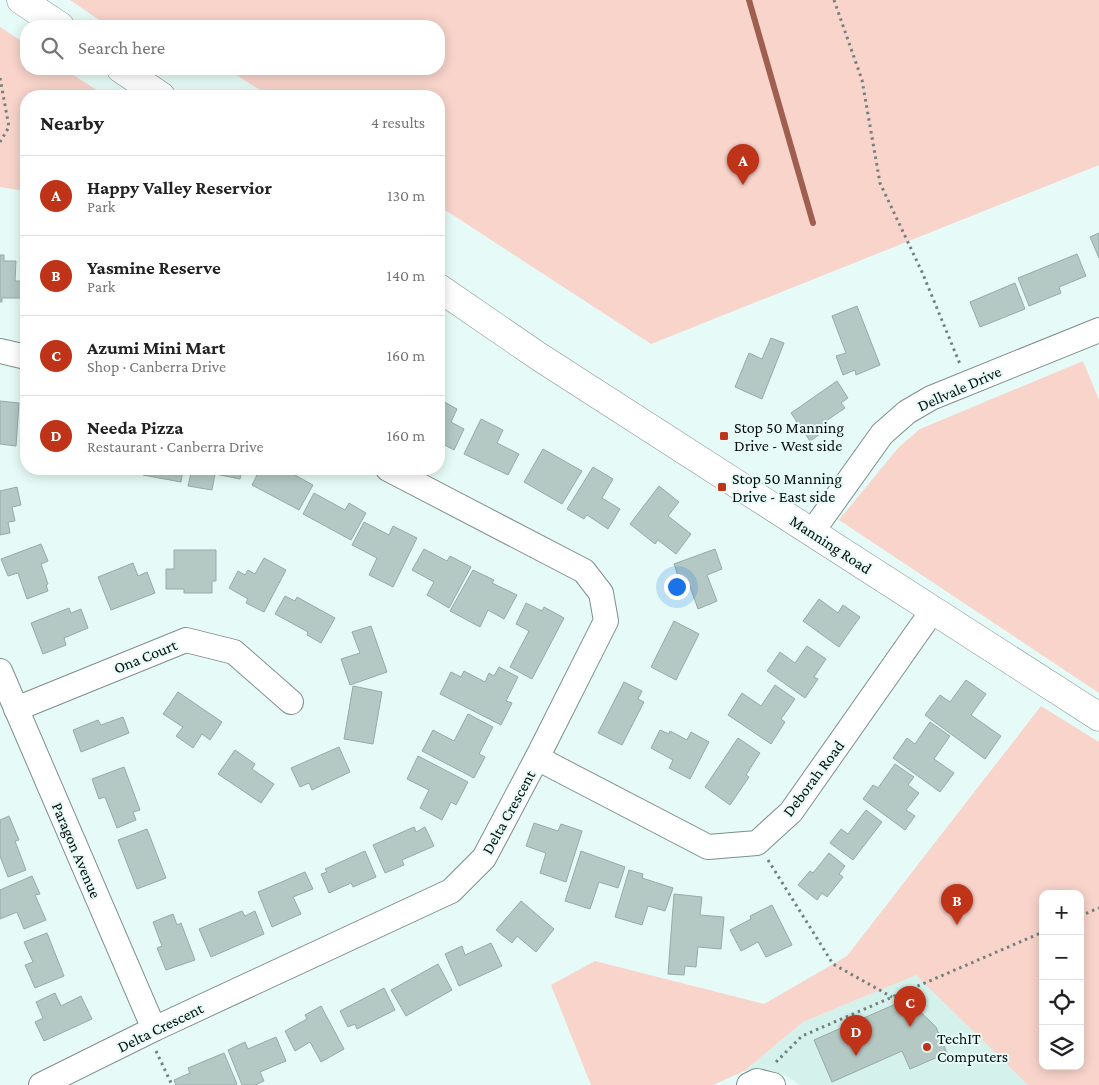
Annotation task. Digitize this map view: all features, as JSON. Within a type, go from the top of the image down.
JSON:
[{"type":"street","points":[[22,0],[51,20]]},
{"type":"street","points":[[130,75],[152,90]]},
{"type":"street","name":"Manning Road","points":[[445,292],[538,356],[1099,717]]},
{"type":"street","name":"Dellvale Drive","points":[[812,532],[882,434],[907,412],[931,398],[1099,330]]},
{"type":"street","points":[[0,352],[20,356]]},
{"type":"street","name":"Delta Crescent","points":[[41,1085],[151,1031],[451,891],[484,858],[606,621],[601,594],[584,571],[400,475]]},
{"type":"street","name":"Deborah Road","points":[[757,843],[790,812],[933,610]]},
{"type":"street","name":"Ona Court","points":[[16,710],[186,640],[234,652],[291,702]]},
{"type":"street","name":"Paragon Avenue","points":[[0,672],[151,1031]]},
{"type":"street","points":[[537,758],[708,847],[757,843]]},
{"type":"path","points":[[834,0],[862,80],[880,183],[922,272],[968,383]]},
{"type":"path","points":[[0,78],[9,127],[0,142]]},
{"type":"path","points":[[757,843],[833,964],[892,997]]},
{"type":"path","points":[[1084,914],[1099,908]]},
{"type":"path","points":[[759,1084],[802,1036],[1039,934]]},
{"type":"path","points":[[151,1031],[172,1085]]},
{"type":"shaded area","points":[[70,0],[1099,0],[1099,165],[651,344],[445,210],[445,90],[260,90],[236,75],[445,75],[445,20],[99,20]]},
{"type":"shaded area","points":[[0,27],[20,40],[20,75],[73,75],[97,90],[20,90],[20,190],[0,187]]},
{"type":"shaded area","points":[[1083,361],[1099,400],[1099,693],[839,520],[898,448],[920,429]]},
{"type":"shaded area","points":[[1041,706],[1099,742],[1099,1085],[1028,1085],[916,975],[803,1022],[744,1071],[713,1085],[591,1085],[551,985],[595,961],[764,1004],[847,956]]},
{"type":"shaded area","points":[[916,975],[1028,1085],[800,1085],[785,1075],[744,1071],[803,1022]]},
{"type":"building","points":[[1099,233],[1099,258],[1090,237]]},
{"type":"building","points":[[1077,254],[1086,276],[1059,287],[1061,293],[1029,306],[1018,278]]},
{"type":"building","points":[[0,255],[4,255],[4,261],[16,261],[15,281],[20,281],[20,298],[2,298],[2,302],[0,302]]},
{"type":"building","points":[[1015,283],[1025,309],[980,327],[970,302]]},
{"type":"building","points":[[857,306],[880,365],[856,375],[855,370],[843,375],[836,356],[846,353],[832,316]]},
{"type":"building","points":[[771,338],[784,343],[762,399],[735,387],[749,353],[762,359]]},
{"type":"building","points":[[837,381],[848,398],[841,403],[845,408],[823,423],[827,429],[810,441],[791,413]]},
{"type":"building","points":[[0,401],[19,403],[16,446],[0,444]]},
{"type":"building","points":[[445,402],[457,409],[451,422],[464,429],[454,450],[445,445]]},
{"type":"building","points":[[481,419],[503,430],[497,443],[519,454],[508,475],[464,454]]},
{"type":"building","points":[[543,449],[582,471],[562,504],[524,482]]},
{"type":"building","points":[[593,467],[613,479],[602,498],[620,509],[608,529],[587,515],[584,519],[567,509]]},
{"type":"building","points":[[143,475],[182,475],[181,482]]},
{"type":"building","points":[[191,475],[215,475],[212,490],[188,486]]},
{"type":"building","points":[[220,475],[241,475],[240,479]]},
{"type":"building","points":[[257,475],[295,475],[313,485],[299,510],[252,485]]},
{"type":"building","points":[[659,486],[679,502],[668,516],[691,534],[676,554],[658,540],[655,544],[630,524]]},
{"type":"building","points":[[17,487],[21,505],[12,507],[15,521],[8,522],[10,533],[0,535],[0,491]]},
{"type":"building","points":[[314,493],[345,510],[349,503],[366,513],[351,540],[303,514]]},
{"type":"building","points":[[364,522],[389,535],[393,526],[417,538],[393,587],[369,575],[377,558],[352,545]]},
{"type":"building","points":[[41,544],[48,561],[41,564],[48,584],[46,585],[48,591],[27,599],[18,573],[8,576],[1,559]]},
{"type":"building","points":[[424,549],[447,561],[450,556],[471,567],[449,608],[427,595],[434,582],[412,570]]},
{"type":"building","points":[[715,549],[722,569],[707,575],[717,601],[698,609],[689,584],[682,587],[674,564]]},
{"type":"building","points":[[174,550],[216,550],[216,581],[212,581],[212,593],[184,593],[184,589],[166,589],[166,569],[174,569]]},
{"type":"building","points":[[264,558],[286,570],[264,612],[246,603],[248,599],[229,588],[238,571],[245,575],[248,570],[255,574]]},
{"type":"building","points":[[133,563],[138,576],[147,572],[155,593],[111,610],[98,577]]},
{"type":"building","points":[[473,570],[494,580],[492,583],[517,595],[504,619],[488,610],[480,627],[450,611]]},
{"type":"building","points":[[285,596],[295,601],[297,597],[335,618],[321,643],[307,635],[308,632],[275,614]]},
{"type":"building","points":[[819,599],[838,613],[843,605],[860,617],[839,647],[803,621]]},
{"type":"building","points":[[526,603],[542,611],[544,607],[564,618],[532,679],[510,667],[529,631],[516,624]]},
{"type":"building","points":[[69,608],[71,613],[81,609],[88,628],[64,638],[66,645],[43,654],[31,623]]},
{"type":"building","points":[[674,621],[699,634],[676,680],[651,667]]},
{"type":"building","points":[[371,626],[387,672],[350,685],[341,659],[360,653],[352,632]]},
{"type":"building","points":[[807,646],[826,659],[814,677],[818,679],[805,698],[767,671],[780,652],[795,663]]},
{"type":"building","points":[[499,667],[518,677],[506,701],[512,703],[501,725],[440,694],[451,672],[461,677],[464,671],[485,682],[489,673],[494,676]]},
{"type":"building","points":[[966,680],[986,694],[971,715],[1001,736],[985,759],[925,715],[940,695],[950,702]]},
{"type":"building","points":[[624,682],[642,691],[638,699],[644,702],[622,745],[598,733]]},
{"type":"building","points":[[775,685],[795,699],[781,719],[785,722],[771,744],[728,715],[742,693],[761,706]]},
{"type":"building","points":[[353,686],[382,692],[373,744],[344,739]]},
{"type":"building","points":[[178,692],[222,722],[210,740],[202,734],[193,748],[176,736],[183,727],[163,714]]},
{"type":"building","points":[[468,714],[493,727],[479,754],[485,757],[474,778],[422,751],[433,730],[454,741]]},
{"type":"building","points":[[123,717],[129,733],[81,752],[73,730],[98,720],[101,725]]},
{"type":"building","points":[[930,722],[950,736],[934,759],[954,773],[940,792],[893,758],[907,738],[915,744]]},
{"type":"building","points":[[660,730],[669,734],[670,731],[687,740],[691,732],[709,742],[690,779],[669,768],[673,760],[651,748]]},
{"type":"building","points":[[738,738],[760,753],[746,775],[749,777],[730,805],[705,787]]},
{"type":"building","points":[[339,747],[350,772],[312,790],[309,783],[300,787],[291,768]]},
{"type":"building","points":[[235,750],[255,764],[252,769],[274,784],[261,803],[218,774]]},
{"type":"building","points":[[418,756],[468,782],[456,805],[451,802],[442,820],[420,808],[429,790],[407,779]]},
{"type":"building","points":[[895,764],[914,777],[908,785],[919,793],[906,810],[915,816],[905,830],[863,799],[873,785],[878,788]]},
{"type":"building","points":[[124,767],[140,810],[133,812],[136,820],[117,828],[105,797],[99,799],[92,779]]},
{"type":"building","points":[[866,810],[882,822],[853,860],[830,843],[841,829],[848,834]]},
{"type":"building","points":[[9,816],[19,840],[15,841],[26,870],[8,877],[0,856],[0,820]]},
{"type":"building","points":[[534,823],[558,831],[561,824],[582,831],[566,882],[540,873],[546,853],[526,846]]},
{"type":"building","points":[[414,827],[416,832],[425,827],[434,846],[402,860],[404,865],[385,873],[373,845]]},
{"type":"building","points":[[147,829],[166,878],[137,889],[118,840]]},
{"type":"building","points":[[365,851],[376,877],[353,887],[351,883],[329,893],[321,874],[327,872],[325,869]]},
{"type":"building","points":[[581,851],[625,867],[618,888],[599,882],[590,909],[565,901]]},
{"type":"building","points":[[829,853],[845,866],[839,874],[843,877],[827,897],[822,893],[817,900],[798,885],[810,871],[813,873]]},
{"type":"building","points":[[629,870],[643,874],[642,878],[673,888],[665,911],[648,906],[642,925],[615,917]]},
{"type":"building","points":[[305,872],[313,889],[293,897],[301,914],[272,927],[258,892]]},
{"type":"building","points":[[32,876],[40,894],[35,895],[46,920],[24,929],[17,912],[0,919],[0,890]]},
{"type":"building","points":[[674,894],[702,897],[700,915],[724,917],[721,949],[698,947],[696,967],[685,966],[684,975],[668,974]]},
{"type":"building","points":[[521,901],[554,929],[536,952],[517,936],[512,943],[496,930]]},
{"type":"building","points":[[772,905],[792,945],[766,957],[758,942],[741,951],[730,930],[751,919],[750,916]]},
{"type":"building","points":[[242,911],[245,916],[255,911],[264,934],[211,957],[199,929]]},
{"type":"building","points":[[173,914],[177,925],[181,923],[195,960],[166,970],[157,948],[162,946],[153,922]]},
{"type":"building","points":[[47,933],[64,976],[35,988],[25,965],[33,962],[24,942]]},
{"type":"building","points":[[491,943],[502,966],[459,986],[445,954],[462,946],[465,955]]},
{"type":"building","points":[[438,964],[452,990],[406,1016],[391,990]]},
{"type":"building","points":[[384,988],[395,1010],[357,1029],[355,1024],[348,1027],[340,1011]]},
{"type":"building","points":[[55,993],[61,1006],[81,996],[92,1019],[44,1041],[35,1022],[43,1018],[36,1002]]},
{"type":"building","points":[[907,999],[936,1027],[947,1053],[910,1069],[902,1051],[832,1082],[814,1040]]},
{"type":"building","points":[[321,1006],[344,1049],[321,1062],[310,1042],[295,1051],[285,1031],[307,1019],[305,1015]]},
{"type":"building","points":[[276,1037],[286,1061],[260,1072],[264,1081],[255,1085],[242,1085],[228,1050],[245,1042],[248,1049]]},
{"type":"building","points":[[224,1053],[237,1084],[176,1085],[174,1080],[190,1073],[188,1068]]},
{"type":"waterway","points":[[749,0],[813,223]]},
{"type":"place","name":"Happy Valley Reservior","points":[[743,185]]},
{"type":"place","name":"Stop 50 Manning Drive - West side","points":[[724,436]]},
{"type":"place","name":"Stop 50 Manning Drive - East side","points":[[722,487]]},
{"type":"place","name":"Yasmine Reserve","points":[[957,925]]},
{"type":"place","name":"Azumi Mini Mart","points":[[910,1027]]},
{"type":"place","name":"TechIT Computers","points":[[927,1047]]},
{"type":"place","name":"Needa Pizza","points":[[856,1056]]}]
